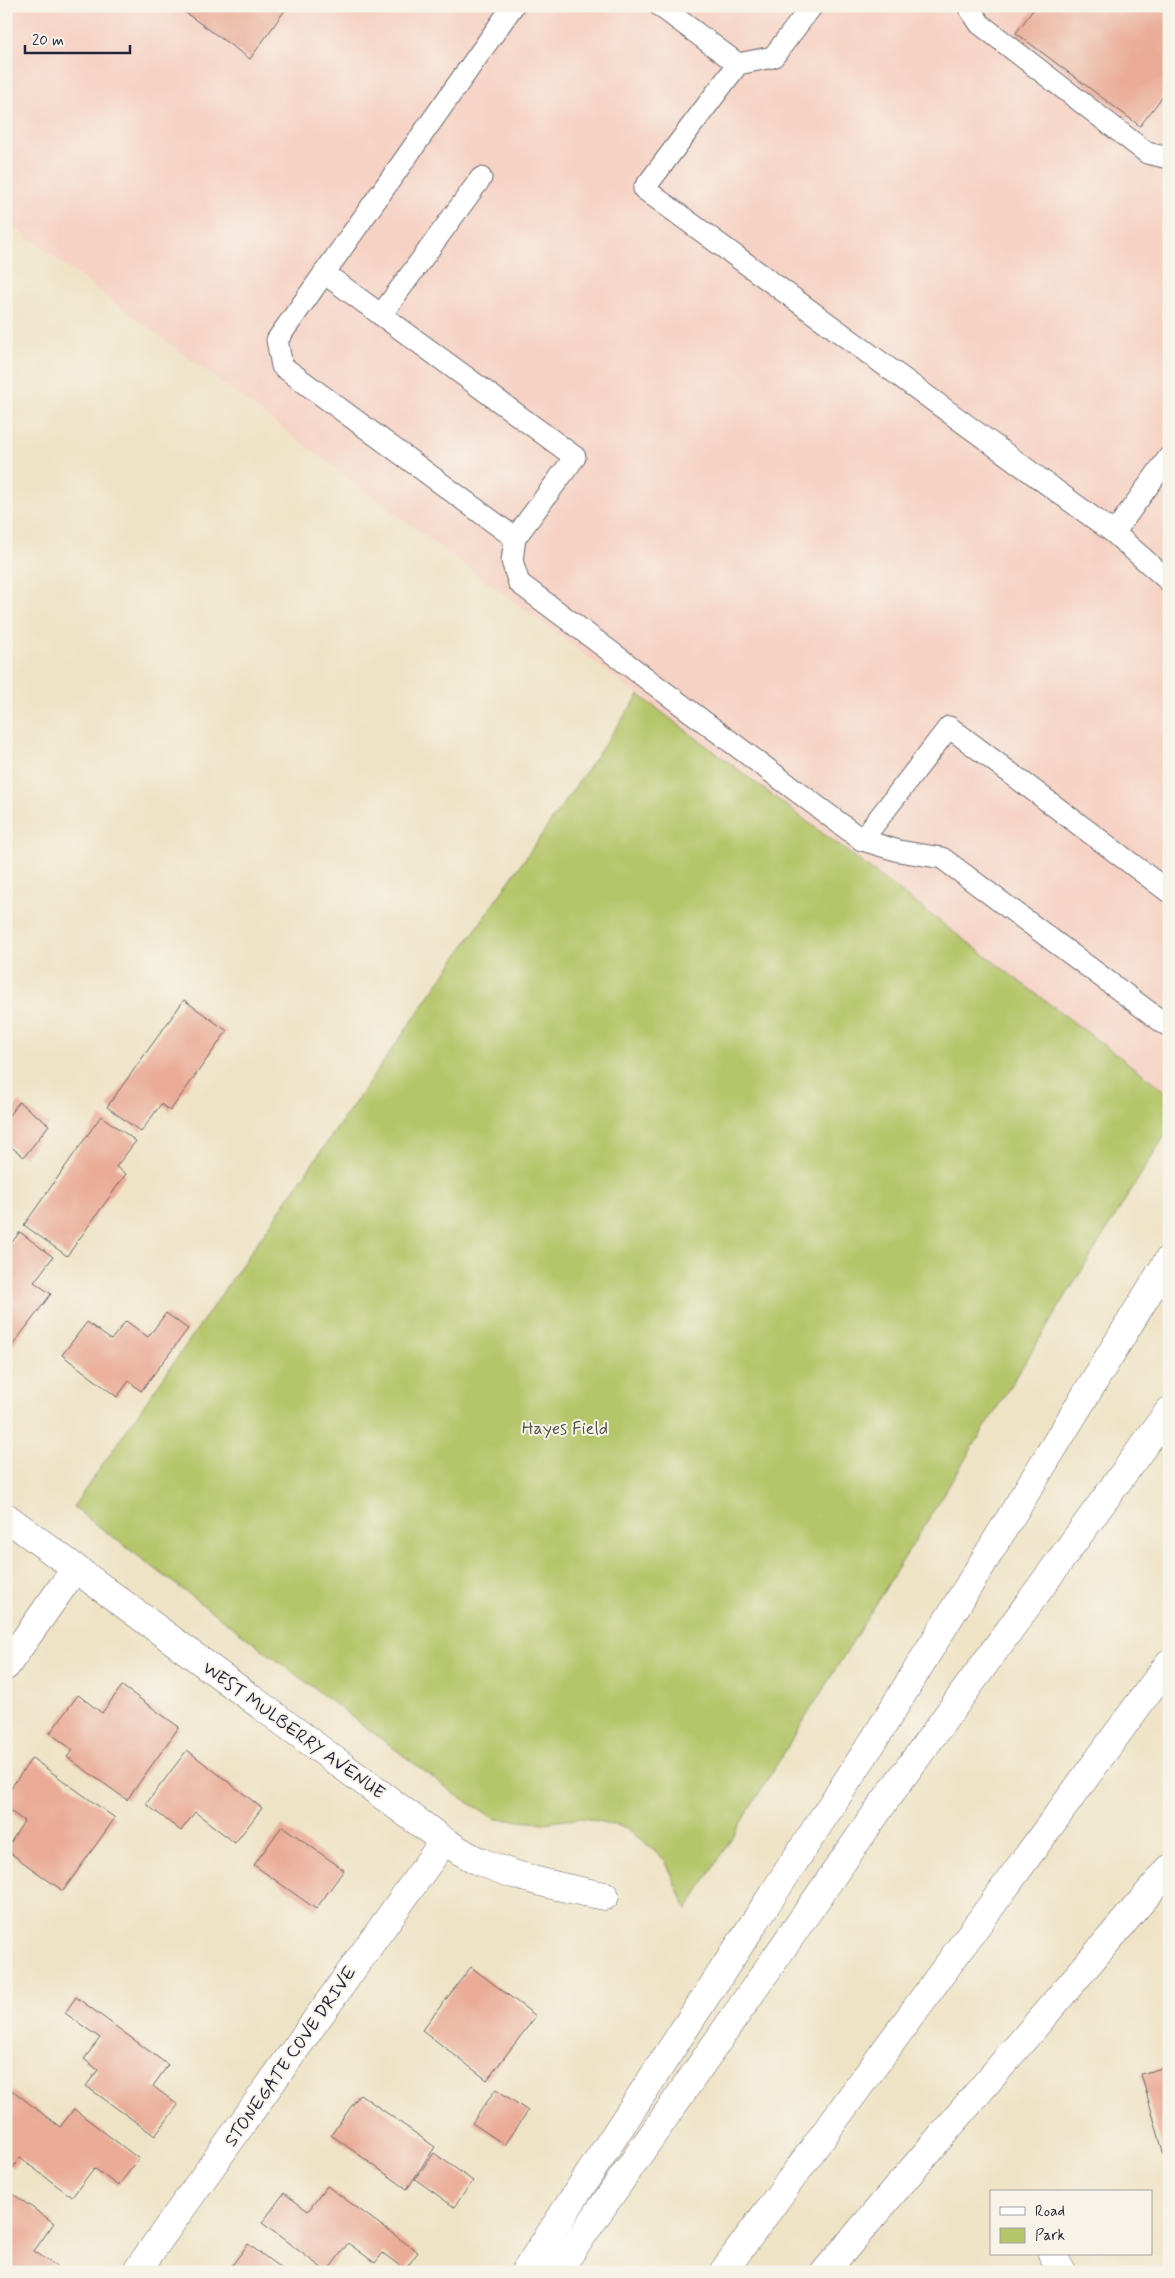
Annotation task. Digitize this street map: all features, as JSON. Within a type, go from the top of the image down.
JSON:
[{"type":"main road","points":[[526,2272],[874,1740],[1169,1259]]},
{"type":"main road","points":[[557,2272],[884,1802],[1169,1411]]},
{"type":"main road","name":"WEST MULBERRY AVENUE","points":[[6,1518],[444,1841],[480,1862],[518,1876],[563,1888],[605,1896]]},
{"type":"main road","points":[[6,1666],[75,1569]]},
{"type":"main road","points":[[723,2272],[1169,1663]]},
{"type":"main road","name":"STONEGATE COVE DRIVE","points":[[136,2272],[444,1841]]},
{"type":"main road","points":[[825,2272],[1169,1869]]},
{"type":"main road","points":[[1053,2256],[1062,2272]]},
{"type":"lane","points":[[513,6],[277,340],[282,366],[515,538]]},
{"type":"lane","points":[[660,6],[738,64]]},
{"type":"lane","points":[[812,6],[773,57],[738,64],[644,189],[1114,533],[1169,581]]},
{"type":"lane","points":[[968,6],[980,24],[1115,129],[1147,153],[1169,158]]},
{"type":"lane","points":[[381,315],[481,178]]},
{"type":"lane","points":[[324,273],[575,457],[515,538],[512,561],[518,583],[862,840],[899,851],[942,858],[1166,1024],[1169,1020]]},
{"type":"lane","points":[[1114,533],[1169,457]]},
{"type":"lane","points":[[862,840],[949,727],[1169,892]]},
{"type":"shaded area","points":[[6,6],[1169,6],[1169,1094],[6,221]]},
{"type":"green space","name":"Hayes Field","points":[[639,695],[1169,1094],[1169,1129],[687,1910],[665,1860],[627,1828],[584,1818],[543,1823],[496,1819],[456,1795],[73,1507]]},
{"type":"building","points":[[176,6],[288,6],[250,59]]},
{"type":"building","points":[[1036,6],[1169,6],[1169,88],[1140,126],[1016,33]]},
{"type":"building","points":[[184,1000],[227,1031],[170,1111],[161,1104],[141,1132],[107,1107]]},
{"type":"building","points":[[19,1102],[49,1125],[24,1157],[6,1143],[6,1119]]},
{"type":"building","points":[[101,1116],[136,1141],[116,1167],[126,1174],[67,1256],[24,1225]]},
{"type":"building","points":[[20,1232],[53,1257],[34,1282],[51,1294],[6,1354],[6,1250]]},
{"type":"building","points":[[166,1313],[188,1329],[141,1391],[129,1381],[117,1397],[62,1355],[87,1322],[111,1340],[126,1321],[148,1337]]},
{"type":"building","points":[[122,1686],[179,1727],[127,1800],[67,1757],[73,1750],[50,1733],[78,1695],[102,1713]]},
{"type":"building","points":[[187,1750],[262,1808],[235,1843],[195,1812],[181,1831],[146,1804]]},
{"type":"building","points":[[32,1758],[115,1818],[63,1891],[6,1850],[24,1821],[6,1808],[6,1795]]},
{"type":"building","points":[[282,1826],[344,1870],[316,1909],[254,1865]]},
{"type":"building","points":[[471,1967],[536,2016],[487,2080],[422,2030]]},
{"type":"building","points":[[76,1997],[168,2065],[153,2086],[178,2105],[155,2136],[86,2086],[98,2070],[84,2059],[100,2038],[65,2013]]},
{"type":"building","points":[[1169,2066],[1169,2169],[1168,2169],[1141,2074]]},
{"type":"building","points":[[496,2089],[528,2111],[505,2145],[472,2123]]},
{"type":"building","points":[[13,2091],[60,2127],[74,2109],[139,2159],[118,2186],[94,2168],[72,2197],[20,2158],[13,2168],[6,2163],[6,2099]]},
{"type":"building","points":[[360,2094],[435,2147],[407,2189],[331,2135]]},
{"type":"building","points":[[434,2153],[473,2181],[454,2207],[415,2179]]},
{"type":"building","points":[[327,2186],[418,2252],[405,2270],[383,2253],[375,2263],[348,2243],[327,2272],[262,2223],[284,2193],[308,2211]]},
{"type":"building","points":[[6,2189],[54,2223],[34,2251],[61,2270],[60,2272],[6,2272]]},
{"type":"building","points":[[248,2244],[286,2272],[227,2272]]}]
